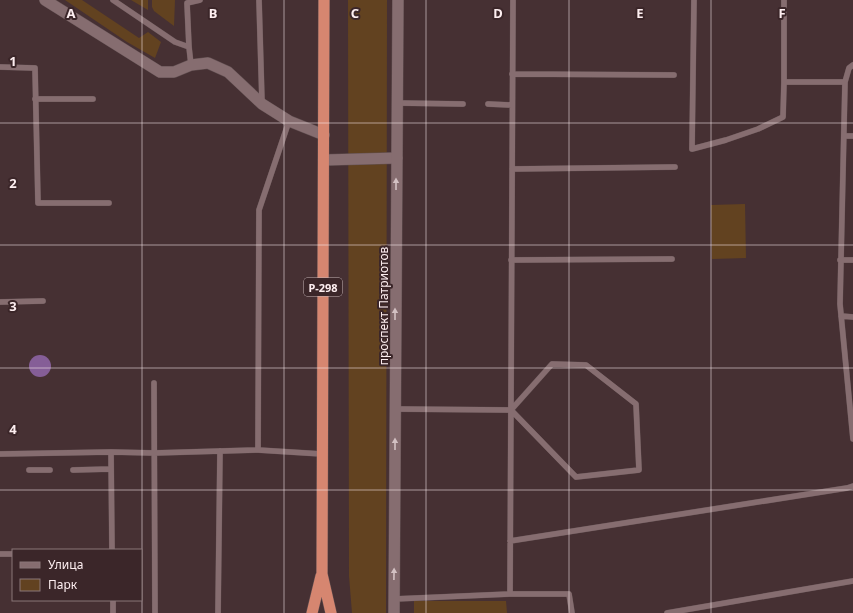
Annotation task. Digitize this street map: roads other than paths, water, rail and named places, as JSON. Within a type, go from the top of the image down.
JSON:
[{"type":"highway","name":"Р-298","points":[[324,0],[322,574],[331,613]]},
{"type":"highway","name":"Р-298","points":[[312,613],[322,574]]},
{"type":"street","points":[[45,0],[160,72],[174,72],[191,65],[208,63],[228,72],[262,104],[289,121],[324,135]]},
{"type":"street","name":"проспект Патриотов","points":[[394,613],[398,0]]},
{"type":"street","points":[[324,160],[397,158]]},
{"type":"lane","points":[[114,0],[175,42],[189,47]]},
{"type":"lane","points":[[191,65],[187,3],[200,0]]},
{"type":"lane","points":[[259,0],[262,104]]},
{"type":"lane","points":[[510,594],[513,0]]},
{"type":"lane","points":[[694,0],[692,149],[726,140],[758,129],[783,117],[784,0]]},
{"type":"lane","points":[[853,65],[849,68],[845,82],[840,260],[840,304],[853,439]]},
{"type":"lane","points":[[0,67],[35,68],[38,203],[109,203]]},
{"type":"lane","points":[[512,74],[674,75]]},
{"type":"lane","points":[[784,82],[845,82]]},
{"type":"lane","points":[[35,99],[93,99]]},
{"type":"lane","points":[[397,103],[463,104]]},
{"type":"lane","points":[[488,104],[512,105]]},
{"type":"lane","points":[[258,450],[259,210],[289,121]]},
{"type":"lane","points":[[844,136],[853,136]]},
{"type":"lane","points":[[512,169],[675,167]]},
{"type":"lane","points":[[511,260],[672,259]]},
{"type":"lane","points":[[840,260],[853,260]]},
{"type":"lane","points":[[0,302],[43,301]]},
{"type":"lane","points":[[841,316],[853,317]]},
{"type":"lane","points":[[395,408],[511,410],[576,477],[639,470],[636,404],[586,365],[552,364],[511,410]]},
{"type":"lane","points":[[154,383],[155,613]]},
{"type":"lane","points":[[0,454],[111,452],[154,453],[258,450],[322,454]]},
{"type":"lane","points":[[218,613],[220,451]]},
{"type":"lane","points":[[111,452],[112,549]]},
{"type":"lane","points":[[73,470],[111,469]]},
{"type":"lane","points":[[29,470],[50,470]]},
{"type":"lane","points":[[510,541],[853,486]]},
{"type":"lane","points":[[0,554],[12,554]]},
{"type":"lane","points":[[667,613],[853,581]]},
{"type":"lane","points":[[393,599],[510,594],[569,594],[572,613]]},
{"type":"lane","points":[[113,601],[114,613]]}]
